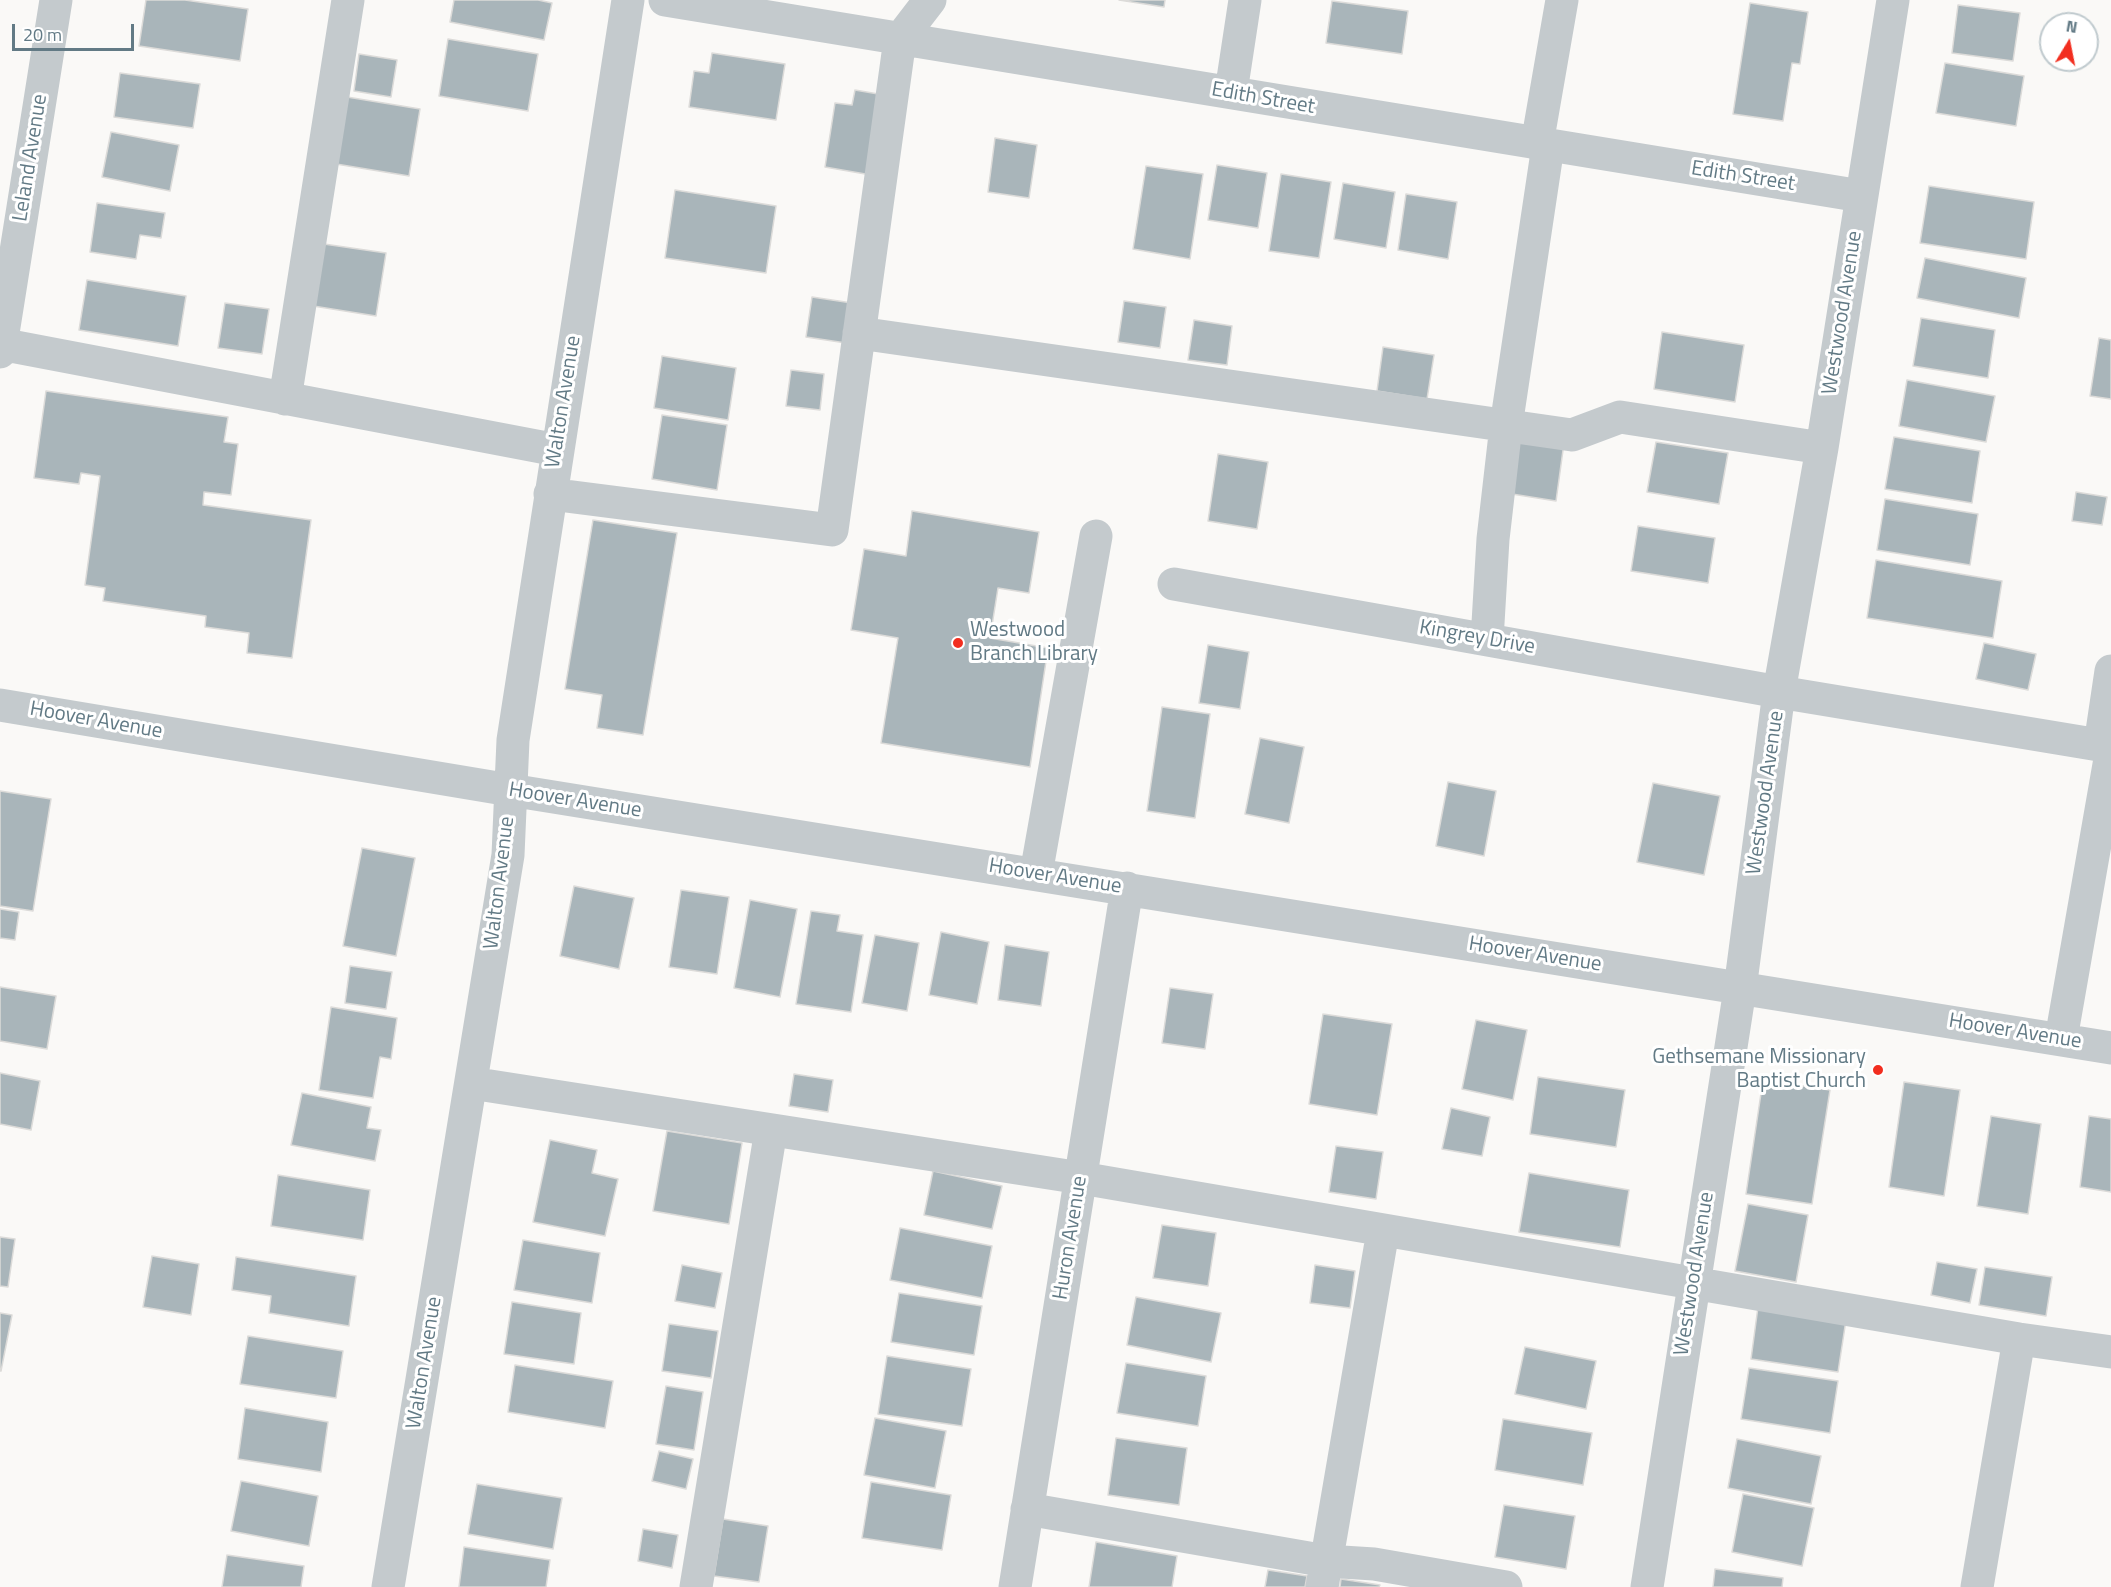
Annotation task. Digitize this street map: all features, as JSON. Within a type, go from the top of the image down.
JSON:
[{"type":"street","name":"Leland Avenue","points":[[0,347],[56,0]]},
{"type":"street","points":[[285,399],[348,0]]},
{"type":"street","name":"Walton Avenue","points":[[388,1587],[508,855],[513,740],[628,0]]},
{"type":"street","name":"Edith Street","points":[[665,0],[1861,196]]},
{"type":"street","points":[[550,494],[832,530],[900,39],[930,0]]},
{"type":"street","points":[[1231,92],[1245,0]]},
{"type":"street","points":[[1487,640],[1492,550],[1506,426],[1562,0]]},
{"type":"street","name":"Westwood Avenue","points":[[1647,1587],[1740,989],[1779,692],[1822,448],[1893,0]]},
{"type":"street","points":[[859,333],[1572,435],[1620,417],[1822,448]]},
{"type":"street","points":[[0,347],[557,450]]},
{"type":"street","points":[[1036,874],[1096,536]]},
{"type":"street","name":"Kingrey Drive","points":[[1174,584],[2107,748]]},
{"type":"street","points":[[2061,1039],[2107,748],[2111,671]]},
{"type":"street","name":"Hoover Avenue","points":[[0,705],[510,790],[2111,1048]]},
{"type":"street","name":"Huron Avenue","points":[[1015,1587],[1127,888]]},
{"type":"street","points":[[471,1083],[1081,1178],[2019,1339],[2111,1352]]},
{"type":"street","points":[[696,1587],[771,1130]]},
{"type":"street","points":[[1324,1574],[1383,1231]]},
{"type":"street","points":[[1977,1587],[2019,1339]]},
{"type":"street","points":[[1027,1509],[1324,1574],[1374,1564],[1506,1587]]},
{"type":"building","points":[[146,0],[185,0],[248,9],[240,61],[139,46]]},
{"type":"building","points":[[454,0],[538,0],[552,3],[544,40],[450,22]]},
{"type":"building","points":[[1119,0],[1165,0],[1164,7]]},
{"type":"building","points":[[1332,1],[1408,11],[1402,54],[1326,43]]},
{"type":"building","points":[[1750,3],[1808,12],[1800,64],[1792,63],[1783,121],[1733,114]]},
{"type":"building","points":[[1958,5],[2020,13],[2013,61],[1952,53]]},
{"type":"building","points":[[448,39],[538,54],[528,111],[439,96]]},
{"type":"building","points":[[712,53],[785,64],[776,120],[689,107],[694,71],[709,73]]},
{"type":"building","points":[[359,54],[397,60],[391,97],[354,91]]},
{"type":"building","points":[[1945,63],[2024,76],[2016,126],[1936,113]]},
{"type":"building","points":[[120,73],[200,84],[193,128],[114,117]]},
{"type":"building","points":[[855,90],[884,95],[871,175],[825,167],[835,103],[852,105]]},
{"type":"building","points":[[341,96],[420,109],[409,176],[330,163]]},
{"type":"building","points":[[111,132],[179,145],[170,191],[102,177]]},
{"type":"building","points":[[995,138],[1037,145],[1029,198],[988,192]]},
{"type":"building","points":[[1217,165],[1267,173],[1258,228],[1208,220]]},
{"type":"building","points":[[1146,166],[1203,174],[1190,259],[1133,249]]},
{"type":"building","points":[[1281,174],[1331,182],[1319,258],[1269,251]]},
{"type":"building","points":[[1343,183],[1395,192],[1386,248],[1334,239]]},
{"type":"building","points":[[1929,186],[2034,202],[2026,259],[1920,243]]},
{"type":"building","points":[[675,190],[776,206],[766,273],[665,258]]},
{"type":"building","points":[[1406,194],[1457,202],[1448,259],[1398,250]]},
{"type":"building","points":[[97,203],[165,213],[161,238],[140,235],[136,259],[90,252]]},
{"type":"building","points":[[317,243],[386,253],[376,316],[307,305]]},
{"type":"building","points":[[1925,258],[2026,278],[2019,318],[1917,298]]},
{"type":"building","points":[[87,280],[186,296],[178,346],[79,330]]},
{"type":"building","points":[[812,297],[852,303],[846,343],[806,337]]},
{"type":"building","points":[[1124,301],[1166,307],[1160,348],[1118,342]]},
{"type":"building","points":[[225,303],[269,309],[262,354],[218,348]]},
{"type":"building","points":[[1921,318],[1995,330],[1988,378],[1913,366]]},
{"type":"building","points":[[1194,320],[1232,326],[1227,365],[1188,360]]},
{"type":"building","points":[[1662,332],[1744,345],[1735,402],[1654,389]]},
{"type":"building","points":[[2099,338],[2111,340],[2111,399],[2090,396]]},
{"type":"building","points":[[1383,347],[1434,355],[1427,399],[1377,391]]},
{"type":"building","points":[[662,356],[736,368],[728,420],[654,408]]},
{"type":"building","points":[[791,370],[824,374],[820,410],[786,406]]},
{"type":"building","points":[[1907,380],[1995,396],[1986,442],[1899,426]]},
{"type":"building","points":[[46,391],[228,417],[224,442],[238,444],[231,495],[204,492],[203,505],[311,520],[292,658],[247,653],[249,633],[205,627],[206,616],[103,601],[105,588],[85,585],[100,476],[81,473],[79,484],[34,478]]},
{"type":"building","points":[[662,415],[727,425],[717,490],[652,479]]},
{"type":"building","points":[[1520,437],[1564,443],[1556,501],[1512,494]]},
{"type":"building","points":[[1894,437],[1980,451],[1972,503],[1885,489]]},
{"type":"building","points":[[1656,442],[1728,453],[1719,504],[1647,492]]},
{"type":"building","points":[[1218,454],[1268,462],[1257,529],[1208,521]]},
{"type":"building","points":[[2076,492],[2107,497],[2102,525],[2072,521]]},
{"type":"building","points":[[1885,499],[1978,514],[1970,565],[1877,550]]},
{"type":"building","name":"Westwood Branch Library","points":[[912,511],[1039,532],[1029,593],[998,588],[990,638],[1048,648],[1030,767],[881,743],[898,638],[851,630],[864,549],[906,556]]},
{"type":"building","points":[[593,520],[677,533],[643,735],[597,728],[602,695],[565,689]]},
{"type":"building","points":[[1638,526],[1715,538],[1708,583],[1631,571]]},
{"type":"building","points":[[1876,560],[2002,581],[1993,638],[1867,618]]},
{"type":"building","points":[[1984,643],[2036,654],[2028,690],[1976,679]]},
{"type":"building","points":[[1208,645],[1249,652],[1240,709],[1199,703]]},
{"type":"building","points":[[1162,707],[1210,714],[1195,818],[1147,811]]},
{"type":"building","points":[[1260,738],[1304,747],[1289,823],[1245,814]]},
{"type":"building","points":[[1448,782],[1496,791],[1484,856],[1436,846]]},
{"type":"building","points":[[1653,783],[1720,796],[1704,875],[1637,862]]},
{"type":"building","points":[[0,791],[51,799],[33,911],[0,906]]},
{"type":"building","points":[[362,848],[415,858],[396,956],[343,946]]},
{"type":"building","points":[[574,886],[634,898],[619,969],[560,956]]},
{"type":"building","points":[[681,890],[729,897],[717,974],[669,967]]},
{"type":"building","points":[[750,900],[797,909],[780,997],[734,988]]},
{"type":"building","points":[[0,909],[19,912],[15,940],[0,938]]},
{"type":"building","points":[[811,911],[840,915],[837,931],[863,935],[851,1012],[796,1004]]},
{"type":"building","points":[[941,932],[989,942],[977,1004],[929,995]]},
{"type":"building","points":[[875,935],[919,943],[907,1011],[862,1003]]},
{"type":"building","points":[[1005,945],[1049,952],[1041,1006],[998,1000]]},
{"type":"building","points":[[350,966],[392,972],[386,1009],[345,1003]]},
{"type":"building","points":[[0,987],[56,996],[47,1049],[0,1041]]},
{"type":"building","points":[[1170,988],[1213,994],[1205,1049],[1162,1043]]},
{"type":"building","points":[[331,1007],[397,1018],[391,1059],[380,1057],[373,1098],[319,1090]]},
{"type":"building","points":[[1323,1014],[1392,1024],[1377,1115],[1309,1104]]},
{"type":"building","points":[[1476,1020],[1527,1030],[1513,1100],[1462,1089]]},
{"type":"building","points":[[0,1073],[40,1081],[31,1130],[0,1124]]},
{"type":"building","points":[[794,1074],[833,1080],[828,1112],[789,1106]]},
{"type":"building","points":[[1538,1077],[1625,1090],[1616,1147],[1530,1134]]},
{"type":"building","points":[[1763,1080],[1830,1090],[1812,1204],[1746,1194]]},
{"type":"building","points":[[1904,1082],[1960,1090],[1944,1196],[1889,1187]]},
{"type":"building","points":[[302,1093],[371,1107],[367,1128],[381,1130],[375,1161],[291,1145]]},
{"type":"building","points":[[1451,1108],[1490,1117],[1482,1156],[1442,1149]]},
{"type":"building","points":[[1991,1116],[2041,1124],[2028,1214],[1977,1206]]},
{"type":"building","points":[[2089,1116],[2111,1119],[2111,1192],[2080,1187]]},
{"type":"building","points":[[667,1131],[742,1143],[729,1224],[653,1211]]},
{"type":"building","points":[[550,1140],[597,1150],[592,1173],[618,1179],[605,1236],[533,1222]]},
{"type":"building","points":[[1336,1146],[1383,1152],[1376,1199],[1329,1192]]},
{"type":"building","points":[[933,1171],[1002,1186],[992,1229],[924,1215]]},
{"type":"building","points":[[1529,1173],[1629,1190],[1620,1247],[1519,1232]]},
{"type":"building","points":[[278,1175],[370,1190],[363,1240],[271,1226]]},
{"type":"building","points":[[1748,1204],[1808,1215],[1796,1282],[1735,1271]]},
{"type":"building","points":[[1162,1225],[1216,1233],[1208,1286],[1153,1278]]},
{"type":"building","points":[[900,1228],[992,1246],[982,1298],[890,1280]]},
{"type":"building","points":[[0,1237],[15,1239],[8,1287],[0,1286]]},
{"type":"building","points":[[523,1240],[600,1253],[592,1303],[514,1290]]},
{"type":"building","points":[[152,1256],[199,1264],[191,1315],[143,1307]]},
{"type":"building","points":[[236,1257],[356,1276],[349,1326],[269,1313],[271,1296],[232,1290]]},
{"type":"building","points":[[1937,1262],[1977,1269],[1970,1303],[1931,1295]]},
{"type":"building","points":[[682,1265],[722,1273],[715,1308],[675,1301]]},
{"type":"building","points":[[1315,1265],[1355,1271],[1350,1308],[1310,1303]]},
{"type":"building","points":[[1985,1267],[2052,1277],[2046,1316],[1979,1305]]},
{"type":"building","points":[[899,1293],[982,1306],[974,1355],[891,1342]]},
{"type":"building","points":[[1136,1297],[1221,1313],[1211,1362],[1127,1345]]},
{"type":"building","points":[[512,1302],[581,1313],[574,1364],[504,1354]]},
{"type":"building","points":[[1758,1307],[1846,1320],[1838,1372],[1751,1359]]},
{"type":"building","points":[[0,1313],[12,1315],[1,1371],[0,1371]]},
{"type":"building","points":[[669,1324],[718,1331],[711,1378],[662,1371]]},
{"type":"building","points":[[248,1336],[343,1351],[336,1398],[240,1384]]},
{"type":"building","points":[[1525,1347],[1596,1361],[1586,1409],[1515,1394]]},
{"type":"building","points":[[887,1356],[971,1369],[962,1426],[878,1414]]},
{"type":"building","points":[[1126,1363],[1206,1376],[1198,1426],[1117,1413]]},
{"type":"building","points":[[515,1365],[613,1381],[605,1428],[508,1412]]},
{"type":"building","points":[[1749,1368],[1838,1381],[1830,1433],[1741,1419]]},
{"type":"building","points":[[666,1386],[703,1392],[694,1450],[656,1444]]},
{"type":"building","points":[[245,1408],[328,1422],[321,1472],[238,1459]]},
{"type":"building","points":[[875,1418],[946,1431],[935,1488],[864,1475]]},
{"type":"building","points":[[1503,1419],[1592,1433],[1583,1485],[1495,1470]]},
{"type":"building","points":[[1116,1438],[1187,1448],[1179,1505],[1108,1495]]},
{"type":"building","points":[[1737,1439],[1821,1456],[1811,1504],[1728,1488]]},
{"type":"building","points":[[659,1451],[693,1459],[686,1489],[652,1481]]},
{"type":"building","points":[[241,1481],[318,1496],[309,1546],[231,1531]]},
{"type":"building","points":[[871,1482],[951,1495],[942,1550],[862,1538]]},
{"type":"building","points":[[477,1484],[562,1498],[553,1549],[468,1534]]},
{"type":"building","points":[[1743,1494],[1814,1508],[1802,1566],[1732,1552]]},
{"type":"building","points":[[1504,1505],[1575,1516],[1566,1569],[1495,1557]]},
{"type":"building","points":[[723,1519],[768,1526],[759,1582],[714,1576]]},
{"type":"building","points":[[643,1529],[678,1535],[672,1568],[638,1561]]},
{"type":"building","points":[[1096,1542],[1177,1556],[1172,1587],[1089,1587]]},
{"type":"building","points":[[464,1547],[550,1560],[546,1587],[459,1587]]},
{"type":"building","points":[[227,1555],[304,1566],[301,1587],[222,1587]]},
{"type":"building","points":[[1715,1569],[1783,1578],[1782,1587],[1713,1587]]},
{"type":"building","points":[[1268,1570],[1307,1576],[1305,1587],[1265,1587]]},
{"type":"building","points":[[1341,1579],[1380,1585],[1379,1587],[1340,1587]]},
{"type":"place","name":"Westwood Branch Library","points":[[958,643]]},
{"type":"place","name":"Gethsemane Missionary Baptist Church","points":[[1878,1070]]}]
